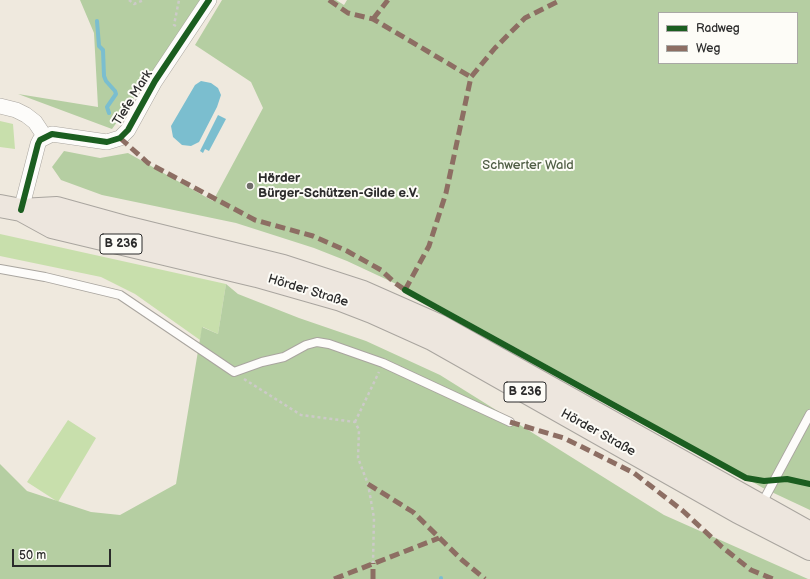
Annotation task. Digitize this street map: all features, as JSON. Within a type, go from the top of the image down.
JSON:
[{"type":"main road","name":"B 236","points":[[10,208],[57,208],[129,228],[227,260]]},
{"type":"main road","name":"Hörder Straße","points":[[227,260],[325,278],[363,292],[440,326],[810,533]]},
{"type":"main road","name":"Hörder Straße","points":[[227,260],[256,276],[341,300],[432,339],[738,512],[810,549]]},
{"type":"street","name":"Tiefe Mark","points":[[45,137],[52,134],[107,142],[120,138],[128,130],[155,81],[209,0]]},
{"type":"street","points":[[0,106],[26,114],[35,122],[45,137],[40,140],[38,144],[10,208]]},
{"type":"lane","points":[[0,269],[45,277],[120,295],[234,372],[284,357],[306,344],[317,342],[329,344],[383,363],[510,422]]},
{"type":"lane","points":[[761,505],[810,414]]},
{"type":"path","points":[[129,0],[134,4],[144,0]]},
{"type":"path","points":[[179,0],[174,24],[187,34]]},
{"type":"path","points":[[355,422],[383,363]]},
{"type":"path","points":[[234,372],[302,415],[355,422]]},
{"type":"path","points":[[355,422],[359,430],[358,458],[368,484],[374,518],[373,563]]},
{"type":"green space","points":[[80,0],[202,0],[112,129],[18,94],[98,107],[94,33]]},
{"type":"green space","name":"Schwerter Wald","points":[[222,0],[336,0],[344,5],[347,0],[810,0],[810,510],[763,488],[640,416],[422,296],[347,261],[314,248],[236,223],[102,195],[61,180],[52,167],[64,151],[100,158],[128,153],[213,201],[263,108],[251,82],[195,45]]},
{"type":"green space","points":[[0,121],[13,124],[15,149],[0,147]]},
{"type":"green space","points":[[0,234],[226,284],[218,334],[203,327],[200,340],[135,294],[101,277],[0,256]]},
{"type":"green space","points":[[226,284],[238,294],[299,318],[366,341],[440,375],[664,515],[808,579],[0,579],[0,464],[27,491],[91,512],[120,515],[176,484],[202,327],[218,334]]},
{"type":"green space","points":[[68,420],[96,438],[58,502],[27,482]]},
{"type":"water","points":[[201,81],[211,83],[218,88],[221,95],[217,107],[199,142],[191,146],[182,145],[173,137],[171,126],[195,85]]},
{"type":"water","points":[[218,115],[226,119],[209,151],[205,149],[203,153],[200,151]]},
{"type":"waterway","points":[[97,21],[99,46],[103,50],[104,76],[116,94],[107,107],[109,113]]},
{"type":"marked path","points":[[329,0],[348,13],[373,19],[471,77]]},
{"type":"marked path","points":[[373,19],[388,0]]},
{"type":"marked path","points":[[405,290],[429,246],[446,193],[471,77],[495,48],[525,18],[561,0]]},
{"type":"marked path","points":[[120,138],[148,163],[255,220],[313,236],[347,251],[381,270],[395,283],[408,292]]},
{"type":"marked path","points":[[510,422],[564,438],[634,473],[683,511],[722,547],[751,570],[773,579]]},
{"type":"marked path","points":[[368,484],[413,512],[462,560],[485,579]]},
{"type":"marked path","points":[[334,579],[439,538]]},
{"type":"marked path","points":[[373,563],[373,579]]},
{"type":"cycle path","points":[[21,210],[40,140],[52,134],[107,142],[120,138],[128,130],[155,81],[209,0]]},
{"type":"cycle path","points":[[405,290],[746,478],[764,481],[787,479],[810,484]]},
{"type":"place","name":"Hörder Bürger-Schützen-Gilde e.V.","points":[[250,186]]}]
